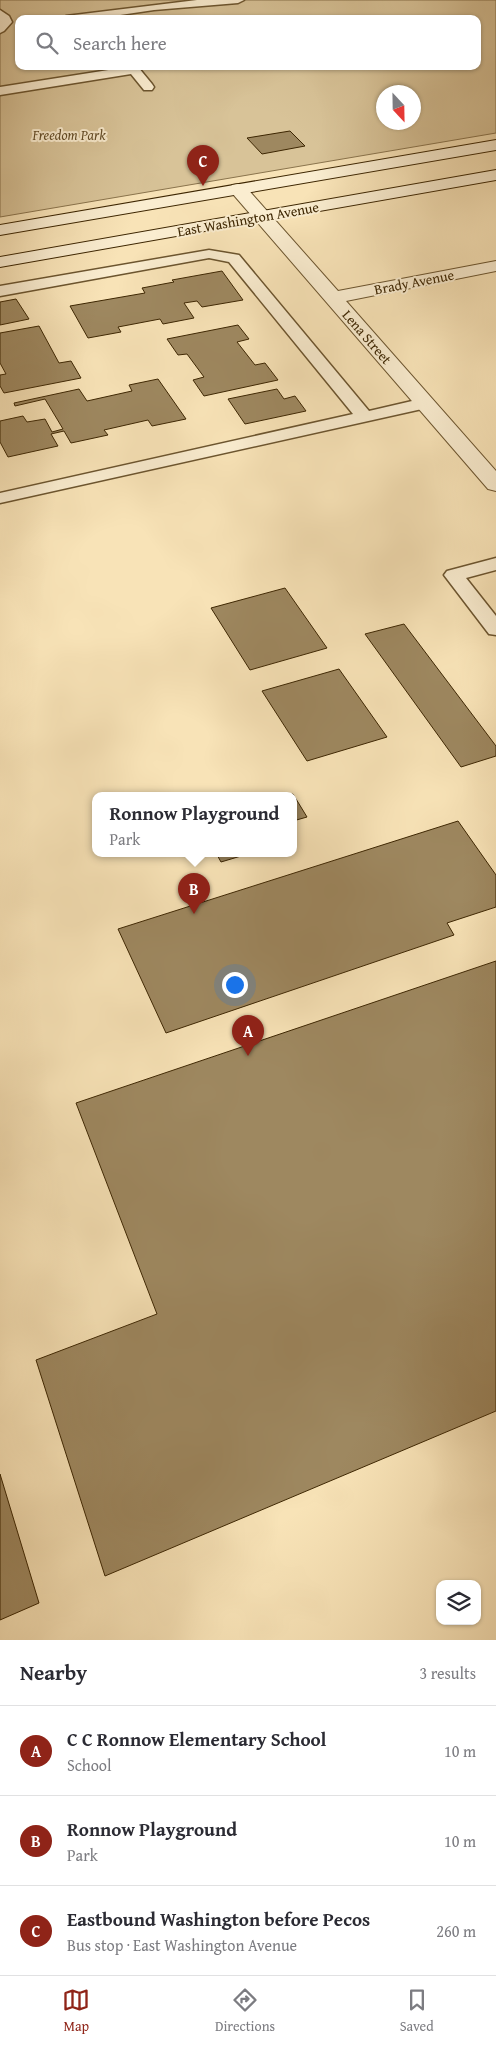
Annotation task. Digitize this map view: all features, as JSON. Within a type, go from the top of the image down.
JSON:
[{"type":"main road","name":"East Washington Avenue","points":[[0,230],[496,145]]},
{"type":"main road","points":[[256,211],[496,154]]},
{"type":"main road","name":"East Washington Avenue","points":[[0,262],[256,211],[496,174]]},
{"type":"main road","name":"Lena Street","points":[[238,189],[425,403],[492,475]]},
{"type":"main road","points":[[0,244],[89,224],[101,219],[108,212]]},
{"type":"main road","name":"Brady Avenue","points":[[332,298],[496,266]]},
{"type":"lane","points":[[95,15],[154,7],[238,0]]},
{"type":"lane","points":[[0,13],[6,22],[1,28]]},
{"type":"lane","points":[[1,28],[15,26]]},
{"type":"lane","points":[[0,91],[134,70],[148,87]]},
{"type":"lane","points":[[0,291],[209,254],[234,258],[365,417]]},
{"type":"lane","points":[[1,497],[425,403]]},
{"type":"lane","points":[[496,564],[454,575],[496,629]]},
{"type":"green space","name":"Freedom Park","points":[[0,0],[496,0],[496,133],[0,217]]},
{"type":"building","points":[[290,131],[305,146],[262,154],[247,138]]},
{"type":"building","points":[[222,271],[243,300],[202,307],[197,301],[184,303],[194,318],[163,324],[160,319],[118,327],[121,332],[88,338],[70,306],[145,293],[142,288],[174,282],[172,280]]},
{"type":"building","points":[[16,299],[29,319],[0,325],[0,302]]},
{"type":"building","points":[[238,325],[249,339],[237,342],[255,365],[265,363],[278,380],[204,396],[193,380],[204,377],[187,354],[178,355],[167,339]]},
{"type":"building","points":[[39,326],[59,363],[71,361],[81,378],[4,393],[0,386],[0,375],[6,374],[0,363],[0,333]]},
{"type":"building","points":[[158,379],[186,419],[152,426],[148,420],[104,430],[108,435],[71,443],[64,431],[51,434],[58,446],[8,457],[0,442],[0,421],[23,416],[27,422],[45,419],[52,432],[63,429],[45,399],[15,406],[14,403],[79,389],[87,401],[132,391],[129,385]]},
{"type":"building","points":[[277,389],[284,399],[295,396],[306,411],[245,424],[228,399]]},
{"type":"building","points":[[285,588],[327,648],[250,670],[211,608]]},
{"type":"building","points":[[404,624],[496,746],[496,756],[461,767],[365,634]]},
{"type":"building","points":[[339,669],[387,737],[307,761],[262,691]]},
{"type":"building","points":[[297,801],[307,817],[297,820]]},
{"type":"building","points":[[458,821],[496,875],[496,907],[447,923],[454,935],[166,1033],[118,929]]},
{"type":"building","points":[[218,857],[238,857],[221,862]]},
{"type":"building","points":[[496,961],[496,1411],[105,1576],[36,1360],[157,1314],[76,1103]]},
{"type":"building","points":[[0,1474],[39,1603],[0,1620]]},
{"type":"place","name":"Eastbound Washington before Pecos","points":[[203,186]]},
{"type":"place","name":"Ronnow Playground","points":[[194,914]]},
{"type":"place","name":"C C Ronnow Elementary School","points":[[248,1056]]}]
